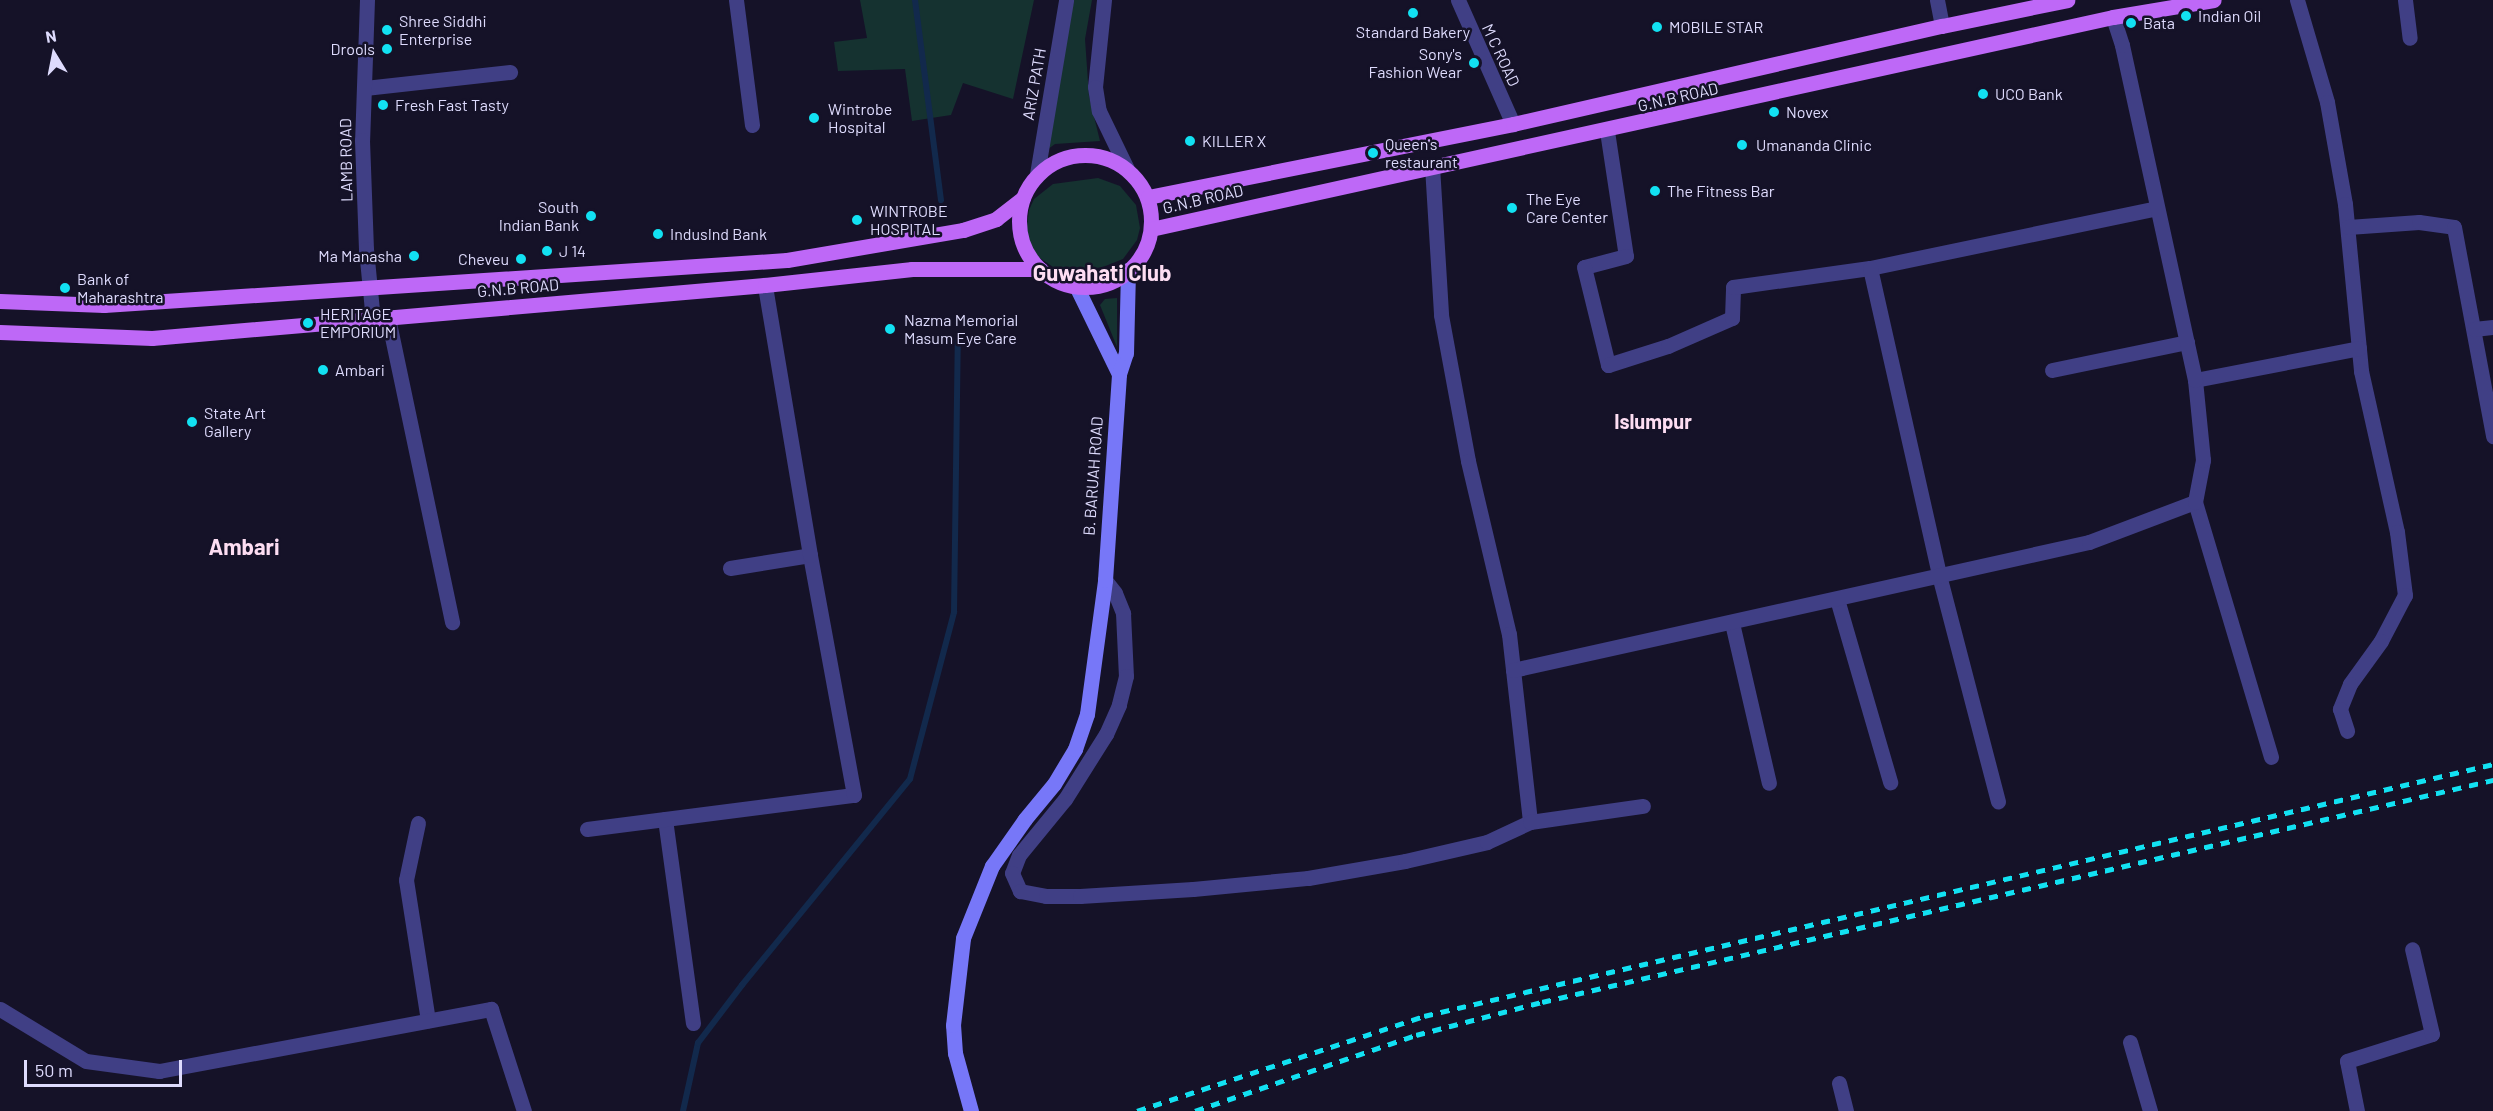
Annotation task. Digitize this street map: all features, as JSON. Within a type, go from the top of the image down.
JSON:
[{"type":"main road","name":"G.N.B ROAD","points":[[1148,197],[1513,124],[1942,26],[2067,0]]},
{"type":"main road","name":"G.N.B ROAD","points":[[1151,229],[1432,166],[1607,131],[2113,17],[2214,0]]},
{"type":"main road","points":[[1075,155],[1094,155],[1111,160],[1127,169],[1148,197],[1151,229],[1145,249],[1128,270],[1116,279],[1097,285],[1076,286],[1057,280],[1040,269],[1028,254],[1020,237],[1019,217],[1023,198],[1037,174],[1058,160],[1075,155]]},
{"type":"main road","name":"G.N.B ROAD","points":[[0,301],[104,305],[787,260],[963,230],[996,219],[1023,198]]},
{"type":"main road","name":"G.N.B ROAD","points":[[0,332],[152,338],[765,285],[912,269],[1040,269]]},
{"type":"main road","name":"B. BARUAH ROAD","points":[[971,1111],[955,1053],[952,1025],[963,938],[992,866],[1025,819],[1054,784],[1075,749],[1087,714],[1105,580],[1119,374],[1126,353],[1128,270]]},
{"type":"main road","name":"B. BARUAH ROAD","points":[[1076,286],[1119,374]]},
{"type":"street","name":"LAMB ROAD","points":[[367,0],[362,140],[369,286],[380,319],[452,622]]},
{"type":"street","points":[[736,0],[752,125]]},
{"type":"street","name":"ARIZ PATH","points":[[1037,174],[1066,0]]},
{"type":"street","points":[[1104,0],[1095,67],[1095,87],[1099,111],[1127,169]]},
{"type":"street","name":"M C ROAD","points":[[1458,0],[1513,124]]},
{"type":"street","points":[[1937,0],[1942,26]]},
{"type":"street","points":[[2297,0],[2327,102],[2348,227],[2361,371],[2397,532],[2405,595],[2381,641],[2350,684],[2340,709],[2348,731]]},
{"type":"street","points":[[2405,0],[2410,38]]},
{"type":"street","points":[[2113,17],[2122,45],[2195,380],[2203,460],[2195,502],[2271,757]]},
{"type":"street","points":[[364,88],[510,72]]},
{"type":"street","points":[[1607,131],[1626,256],[1584,267],[1608,364],[1668,346],[1732,318],[1733,287],[1870,267],[2157,208]]},
{"type":"street","points":[[1432,166],[1441,315],[1468,461],[1509,634],[1530,822]]},
{"type":"street","points":[[2348,227],[2419,222],[2454,227],[2493,436]]},
{"type":"street","points":[[1870,267],[1939,575],[1998,801]]},
{"type":"street","points":[[587,829],[854,795],[810,555],[765,285]]},
{"type":"street","points":[[2474,329],[2493,327]]},
{"type":"street","points":[[2052,370],[2187,342]]},
{"type":"street","points":[[2195,380],[2359,348]]},
{"type":"street","points":[[1513,670],[2089,542],[2195,502]]},
{"type":"street","points":[[730,568],[810,555]]},
{"type":"street","points":[[1105,580],[1115,593],[1124,613],[1126,676],[1119,705],[1106,734],[1065,799],[1019,855],[1012,873],[1020,891],[1046,896],[1080,896],[1193,889],[1308,878],[1405,861],[1487,842],[1530,822],[1643,806]]},
{"type":"street","points":[[1837,599],[1890,782]]},
{"type":"street","points":[[1732,622],[1769,783]]},
{"type":"street","points":[[665,819],[693,1023]]},
{"type":"street","points":[[418,823],[406,880],[428,1020]]},
{"type":"street","points":[[2357,1111],[2347,1061],[2433,1034],[2412,949]]},
{"type":"street","points":[[0,1009],[86,1061],[159,1071],[491,1009],[524,1111]]},
{"type":"street","points":[[2130,1042],[2150,1111]]},
{"type":"street","points":[[1839,1083],[1846,1111]]},
{"type":"green space","points":[[860,0],[1034,0],[1013,99],[963,83],[951,115],[912,121],[905,69],[838,71],[834,42],[867,38]]},
{"type":"green space","points":[[1074,0],[1092,0],[1085,39],[1089,96],[1100,141],[1055,144],[1044,152]]},
{"type":"green space","points":[[1098,178],[1120,186],[1136,205],[1140,228],[1137,240],[1123,259],[1103,267],[1068,272],[1056,269],[1037,256],[1026,234],[1029,210],[1034,199],[1053,184]]},
{"type":"green space","points":[[1117,298],[1117,347],[1100,305],[1105,299]]},
{"type":"waterway","points":[[915,0],[941,200]]},
{"type":"waterway","points":[[683,1111],[698,1043],[742,985],[910,779],[954,612],[958,341]]},
{"type":"railway","points":[[1137,1111],[1424,1016],[2493,764]]},
{"type":"railway","points":[[1195,1111],[1416,1035],[1542,1002],[2493,780]]},
{"type":"place","name":"Standard Bakery","points":[[1413,13]]},
{"type":"place","name":"Indian Oil","points":[[2186,16]]},
{"type":"place","name":"Bata","points":[[2131,23]]},
{"type":"place","name":"MOBILE STAR","points":[[1657,27]]},
{"type":"place","name":"Shree Siddhi Enterprise","points":[[387,30]]},
{"type":"place","name":"Drools","points":[[387,49]]},
{"type":"place","name":"Sony's Fashion Wear","points":[[1474,63]]},
{"type":"place","name":"UCO Bank","points":[[1983,94]]},
{"type":"place","name":"Fresh Fast Tasty","points":[[383,105]]},
{"type":"place","name":"Novex","points":[[1774,112]]},
{"type":"place","name":"Wintrobe Hospital","points":[[814,118]]},
{"type":"place","name":"KILLER X","points":[[1190,141]]},
{"type":"place","name":"Umananda Clinic","points":[[1742,145]]},
{"type":"place","name":"Queen's restaurant","points":[[1373,153]]},
{"type":"place","name":"The Fitness Bar","points":[[1655,191]]},
{"type":"place","name":"The Eye Care Center","points":[[1512,208]]},
{"type":"place","name":"South Indian Bank","points":[[591,216]]},
{"type":"place","name":"WINTROBE HOSPITAL","points":[[857,220]]},
{"type":"place","name":"IndusInd Bank","points":[[658,234]]},
{"type":"place","name":"J 14","points":[[547,251]]},
{"type":"place","name":"Ma Manasha","points":[[414,256]]},
{"type":"place","name":"Cheveu","points":[[521,259]]},
{"type":"place","name":"Bank of Maharashtra","points":[[65,288]]},
{"type":"place","name":"HERITAGE EMPORIUM","points":[[308,323]]},
{"type":"place","name":"Nazma Memorial Masum Eye Care","points":[[890,329]]},
{"type":"place","name":"Ambari","points":[[323,370]]},
{"type":"place","name":"State Art Gallery","points":[[192,422]]},
{"type":"district","name":"Guwahati Club","points":[[1102,273]]},
{"type":"district","name":"Islumpur","points":[[1653,421]]},
{"type":"district","name":"Ambari","points":[[244,547]]}]
